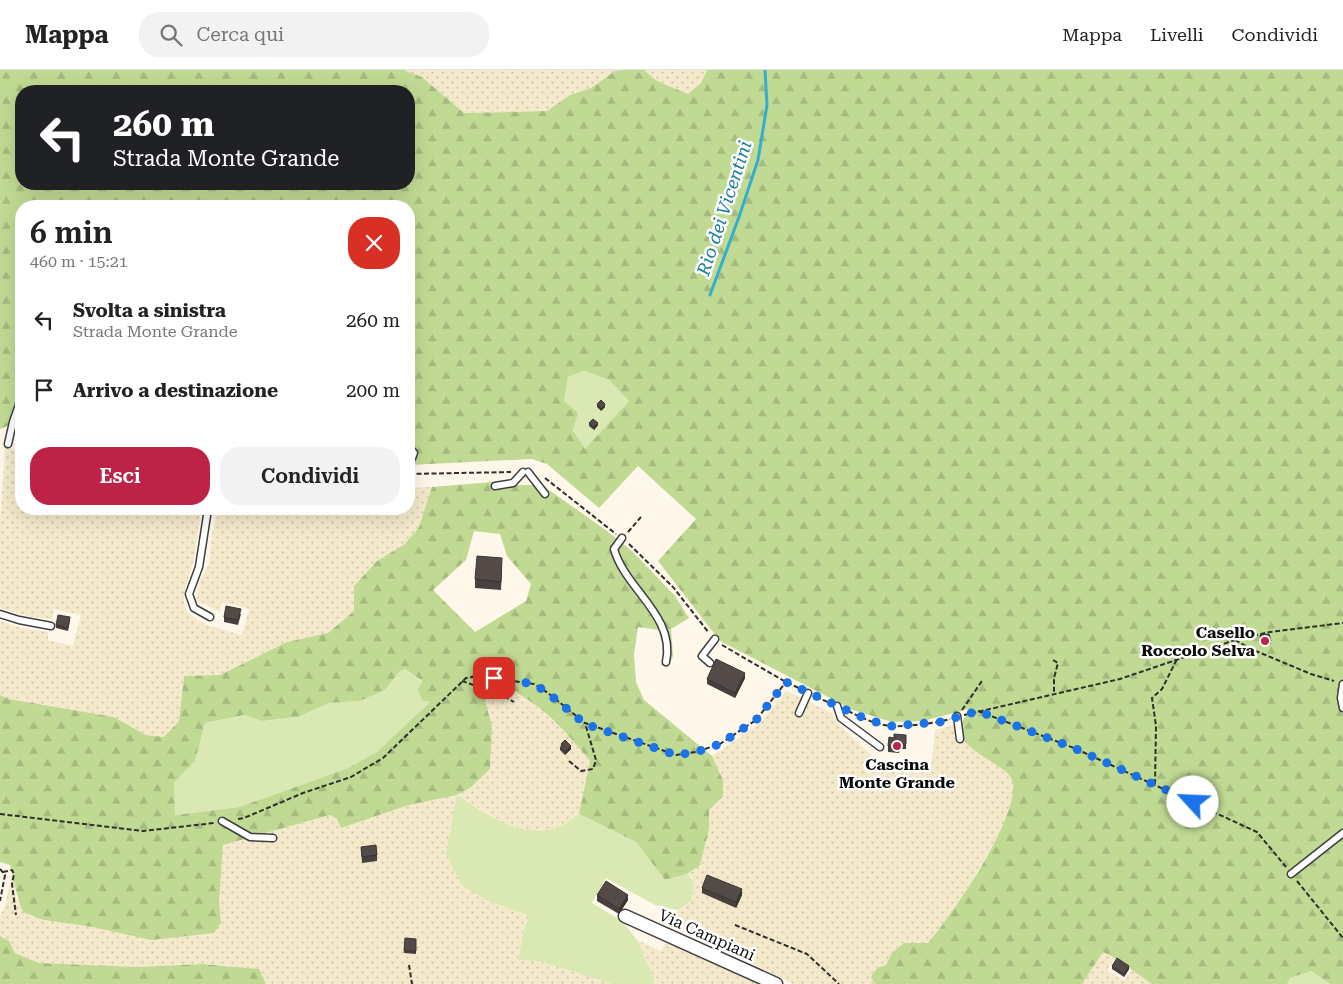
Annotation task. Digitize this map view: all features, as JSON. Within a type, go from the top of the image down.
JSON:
[{"type":"street","name":"Via Campiani","points":[[625,916],[776,984]]},
{"type":"lane","points":[[8,444],[15,416]]},
{"type":"lane","points":[[495,486],[513,483],[526,472],[546,494]]},
{"type":"lane","points":[[207,515],[199,567],[189,594],[194,608],[210,617]]},
{"type":"lane","points":[[622,538],[614,549],[618,562],[659,619],[667,638],[668,654],[666,662]]},
{"type":"lane","points":[[0,614],[50,626]]},
{"type":"lane","points":[[710,663],[702,656],[714,639]]},
{"type":"lane","points":[[1340,683],[1343,708]]},
{"type":"lane","points":[[799,713],[808,692]]},
{"type":"lane","points":[[837,706],[841,718],[880,747]]},
{"type":"lane","points":[[957,716],[960,739]]},
{"type":"lane","points":[[222,821],[250,837],[273,838]]},
{"type":"lane","points":[[1291,874],[1343,833]]},
{"type":"path","points":[[415,474],[526,472],[542,476],[592,517],[634,547],[673,587],[714,639],[786,682],[868,720],[892,726],[940,722],[957,716],[1120,679],[1235,640],[1270,632],[1343,623]]},
{"type":"path","points":[[622,538],[641,517]]},
{"type":"path","points":[[1235,640],[1251,649],[1311,674],[1340,683]]},
{"type":"path","points":[[1155,784],[1156,726],[1152,698],[1162,689],[1177,659]]},
{"type":"path","points":[[1053,660],[1058,663],[1054,678],[1054,694]]},
{"type":"path","points":[[0,814],[143,831],[244,818],[303,793],[351,777],[383,758],[466,678],[478,676],[534,684],[548,693],[585,724],[676,755],[696,752],[720,744],[756,720],[786,682]]},
{"type":"path","points":[[462,681],[502,695],[514,702]]},
{"type":"path","points":[[957,716],[982,681]]},
{"type":"path","points":[[978,711],[1074,748],[1257,832],[1343,938]]},
{"type":"path","points":[[569,761],[581,770],[593,769],[596,760],[585,724]]},
{"type":"path","points":[[0,869],[5,875],[0,901]]},
{"type":"path","points":[[3,872],[12,870],[14,874],[12,884],[16,915]]},
{"type":"path","points":[[735,925],[806,954],[839,984]]},
{"type":"path","points":[[409,964],[412,984]]},
{"type":"shaded area","points":[[404,70],[623,70],[615,71],[591,88],[570,95],[547,111],[464,113],[422,77]]},
{"type":"shaded area","points":[[644,70],[707,70],[701,83],[688,94],[657,81]]},
{"type":"shaded area","points":[[5,446],[15,450],[15,515],[200,515],[194,559],[184,593],[184,603],[187,612],[206,625],[242,635],[249,609],[222,602],[220,612],[196,600],[200,580],[209,564],[212,533],[217,515],[415,515],[415,488],[432,487],[419,527],[405,544],[377,561],[354,586],[354,611],[328,633],[287,642],[220,675],[184,676],[179,722],[164,737],[146,735],[114,717],[9,699],[0,695],[0,621],[18,627],[48,632],[48,640],[73,646],[81,615],[54,609],[52,619],[31,617],[0,608],[0,523]]},
{"type":"shaded area","points":[[497,687],[506,687],[529,700],[565,731],[590,761],[579,814],[558,828],[533,832],[506,825],[457,795],[470,788],[490,769],[492,726],[485,701],[491,691]]},
{"type":"shaded area","points":[[786,691],[832,713],[838,724],[883,766],[931,769],[935,730],[961,723],[963,738],[1005,770],[1013,780],[1014,796],[1002,829],[957,906],[928,943],[904,943],[892,953],[886,965],[877,968],[871,977],[875,984],[793,984],[674,924],[677,910],[691,900],[694,883],[687,874],[700,864],[709,829],[709,810],[723,780],[712,756],[759,724]]},
{"type":"shaded area","points":[[457,795],[486,900],[529,916],[523,932],[518,960],[539,961],[612,984],[266,984],[234,966],[202,964],[138,967],[39,963],[15,953],[9,941],[0,936],[0,917],[6,902],[12,873],[15,881],[16,899],[44,920],[93,927],[221,923],[219,901],[223,845],[330,815],[337,819],[341,828],[409,805]]},
{"type":"shaded area","points":[[637,940],[661,951],[666,941],[762,984],[654,984],[655,980]]},
{"type":"shaded area","points":[[1103,952],[1115,958],[1107,970],[1124,981],[1132,970],[1152,984],[1082,984]]},
{"type":"green space","points":[[0,70],[404,70],[422,77],[464,113],[547,111],[570,95],[591,88],[615,71],[623,70],[644,70],[657,81],[688,94],[701,83],[707,70],[1343,70],[1343,984],[1330,984],[1311,971],[1290,978],[1287,984],[1152,984],[1115,958],[1103,952],[1082,984],[875,984],[871,977],[877,968],[886,965],[892,953],[904,943],[928,943],[953,911],[982,866],[1005,819],[1012,799],[1013,783],[1010,776],[965,742],[961,733],[962,723],[969,709],[923,721],[892,722],[853,710],[720,641],[658,561],[696,519],[638,466],[599,508],[547,464],[532,459],[415,465],[415,200],[15,200],[15,425],[0,429]],"holes":[[[584,371],[609,380],[629,401],[585,449],[573,430],[578,413],[564,401],[568,377]]]},
{"type":"green space","points":[[584,371],[609,380],[629,401],[585,450],[573,429],[564,401],[568,377]]},
{"type":"green space","points":[[505,481],[516,485],[542,485],[633,552],[675,596],[689,618],[671,629],[673,656],[668,668],[661,665],[663,648],[659,630],[638,627],[634,654],[636,682],[644,700],[712,756],[723,780],[723,796],[709,810],[709,829],[700,865],[687,874],[665,880],[636,842],[579,814],[590,761],[566,733],[540,708],[516,692],[502,686],[493,690],[485,701],[492,726],[490,769],[470,788],[457,795],[409,805],[341,828],[337,819],[330,815],[223,845],[219,901],[221,923],[214,933],[151,940],[93,927],[44,920],[23,912],[10,865],[0,862],[0,695],[9,699],[114,717],[146,735],[164,737],[179,721],[184,676],[220,675],[287,642],[328,633],[354,611],[354,586],[377,561],[405,544],[419,527],[432,487]],"holes":[[[474,531],[500,534],[507,556],[531,584],[526,601],[475,632],[433,590],[466,560]],[[405,669],[422,681],[418,690],[422,700],[430,702],[377,752],[348,768],[239,807],[175,815],[174,783],[195,761],[205,723],[244,715],[263,721],[298,717],[329,703],[360,701],[385,690],[400,671]]]},
{"type":"green space","points":[[405,669],[422,682],[430,702],[378,752],[348,768],[239,807],[174,815],[174,783],[195,761],[205,723],[244,715],[264,721],[298,717],[329,703],[360,701],[385,690],[400,671]]},
{"type":"green space","points":[[457,795],[504,823],[529,830],[542,831],[556,828],[579,814],[636,842],[665,880],[687,874],[694,883],[691,901],[677,910],[655,905],[606,878],[592,903],[622,921],[637,940],[655,980],[654,984],[612,984],[539,961],[518,960],[523,932],[529,916],[486,900],[462,885],[446,854]]},
{"type":"green space","points":[[0,936],[9,941],[15,953],[39,963],[138,967],[202,964],[259,969],[266,984],[0,984]]},
{"type":"green space","points":[[1311,971],[1330,984],[1287,984],[1290,978]]},
{"type":"building","points":[[601,400],[605,404],[601,409],[597,404]]},
{"type":"building","points":[[593,419],[598,423],[594,427],[589,423]]},
{"type":"building","points":[[477,556],[502,558],[501,582],[475,579]]},
{"type":"building","points":[[226,606],[241,609],[238,620],[224,617]]},
{"type":"building","points":[[58,615],[70,617],[68,628],[56,625]]},
{"type":"building","name":"Casello Roccolo Selva","points":[[1269,634],[1271,641],[1261,643],[1260,635]]},
{"type":"building","points":[[716,659],[745,673],[735,693],[707,679]]},
{"type":"building","points":[[894,734],[906,735],[906,744],[900,744],[899,747],[888,746],[889,737],[894,738]]},
{"type":"building","points":[[565,740],[571,746],[565,752],[560,748]]},
{"type":"building","points":[[376,845],[377,855],[362,857],[361,847]]},
{"type":"building","points":[[707,875],[742,889],[736,902],[702,888]]},
{"type":"building","points":[[606,881],[628,895],[619,909],[597,895]]},
{"type":"building","points":[[405,938],[416,939],[416,951],[404,951]]},
{"type":"building","points":[[1117,958],[1129,966],[1124,974],[1112,966]]},
{"type":"waterway","name":"Rio dei Vicentini","points":[[710,295],[758,160],[767,105],[765,70]]},
{"type":"place","name":"Casello Roccolo Selva","points":[[1265,641]]},
{"type":"place","name":"Cascina Monte Grande","points":[[897,746]]},
{"type":"route","points":[[494,678],[534,684],[548,693],[585,724],[676,755],[696,752],[720,744],[756,720],[786,682],[868,720],[892,726],[940,722],[978,711],[1074,748],[1193,802]]}]
